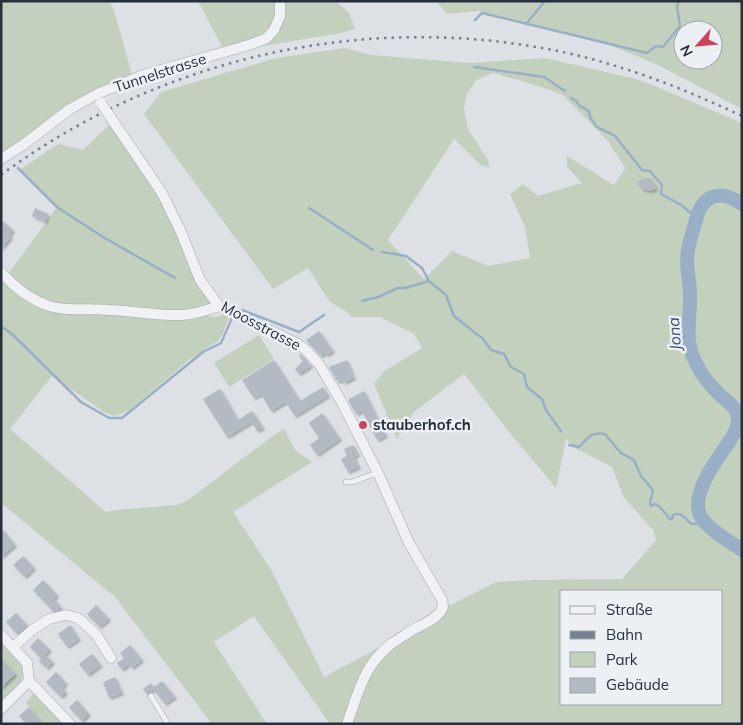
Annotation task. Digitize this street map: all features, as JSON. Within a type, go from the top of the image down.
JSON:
[{"type":"street","name":"Tunnelstrasse","points":[[1,158],[23,145],[70,109],[99,99],[143,75],[249,45],[267,38],[274,30],[280,16],[280,1]]},
{"type":"street","name":"Moosstrasse","points":[[99,99],[162,193],[181,232],[200,280],[219,306],[298,344],[319,364],[341,401],[378,472],[401,527],[442,600],[443,606],[436,616],[406,633],[370,666],[364,677],[348,724]]},
{"type":"street","points":[[1,272],[30,296],[46,305],[59,308],[108,309],[158,315],[183,315],[202,312],[219,306]]},
{"type":"street","points":[[13,647],[32,630],[49,619],[66,615],[78,618],[96,634],[111,658]]},
{"type":"street","points":[[1,635],[28,662],[29,681],[70,724]]},
{"type":"street","points":[[1,709],[29,681]]},
{"type":"lane","points":[[346,482],[352,482],[378,472]]},
{"type":"lane","points":[[151,696],[168,724]]},
{"type":"green space","points":[[1,1],[110,1],[133,79],[97,94],[1,158]]},
{"type":"green space","points":[[198,1],[336,1],[349,13],[355,29],[257,47],[227,56]]},
{"type":"green space","points":[[436,1],[742,1],[742,109],[658,65],[612,46],[588,38],[479,11],[447,14]]},
{"type":"green space","points":[[345,48],[371,55],[470,63],[545,58],[632,78],[742,123],[742,724],[330,724],[254,616],[214,642],[267,724],[212,724],[115,597],[1,503],[1,272],[6,277],[57,207],[21,169],[59,144],[83,150],[113,121],[162,193],[200,280],[219,306],[202,313],[214,317],[225,313],[230,316],[218,341],[189,360],[128,411],[114,416],[104,412],[52,376],[10,429],[106,512],[177,505],[188,500],[284,429],[295,450],[312,462],[233,512],[272,571],[324,677],[406,633],[443,606],[451,605],[496,582],[622,579],[656,540],[653,530],[624,498],[612,467],[575,448],[566,439],[556,488],[464,374],[414,412],[397,439],[374,384],[383,372],[422,348],[414,334],[380,317],[352,317],[330,302],[308,268],[273,289],[144,114],[161,92],[276,58]],"holes":[[[493,73],[563,95],[608,141],[625,168],[614,185],[567,156],[567,167],[582,183],[538,196],[523,184],[510,194],[525,227],[530,258],[488,266],[452,251],[424,279],[388,240],[454,139],[481,165],[489,168],[488,160],[468,129],[464,108],[467,94],[476,80]]]},
{"type":"green space","points":[[259,335],[274,359],[229,387],[214,363]]},
{"type":"green space","points":[[1,641],[24,665],[21,681],[4,701],[1,698],[1,688],[15,674],[1,659]]},
{"type":"green space","points":[[35,691],[66,724],[45,724],[26,703]]},
{"type":"building","points":[[648,177],[656,188],[651,191],[642,189],[637,182]]},
{"type":"building","points":[[35,208],[48,214],[45,222],[32,216]]},
{"type":"building","points":[[1,220],[13,230],[9,235],[11,237],[1,249]]},
{"type":"building","points":[[319,331],[333,351],[327,355],[325,353],[321,356],[306,340]]},
{"type":"building","points":[[301,354],[311,366],[299,374],[295,369],[303,361],[299,356]]},
{"type":"building","points":[[274,360],[300,401],[323,387],[328,396],[295,416],[286,402],[271,411],[261,394],[254,398],[242,380]]},
{"type":"building","points":[[347,360],[354,378],[344,383],[343,380],[338,382],[329,367]]},
{"type":"building","points":[[220,389],[238,420],[252,411],[263,428],[257,431],[252,422],[227,437],[203,399]]},
{"type":"building","points":[[364,391],[386,436],[377,440],[362,411],[356,414],[349,402],[349,399]]},
{"type":"building","points":[[322,413],[340,439],[317,455],[310,445],[319,438],[309,423]]},
{"type":"building","points":[[353,445],[358,455],[354,457],[359,467],[348,472],[341,459],[347,456],[344,449]]},
{"type":"building","points":[[1,528],[15,545],[1,557]]},
{"type":"building","points":[[23,556],[34,568],[25,577],[13,565]]},
{"type":"building","points":[[43,580],[57,595],[54,599],[61,607],[58,610],[53,611],[33,590]]},
{"type":"building","points":[[96,605],[109,619],[100,627],[87,614]]},
{"type":"building","points":[[16,613],[27,625],[17,634],[6,622]]},
{"type":"building","points":[[70,625],[79,639],[67,647],[58,634]]},
{"type":"building","points":[[38,638],[50,650],[45,655],[53,662],[47,668],[39,661],[41,658],[30,647]]},
{"type":"building","points":[[130,645],[142,660],[132,668],[129,664],[122,670],[117,663],[124,658],[120,653]]},
{"type":"building","points":[[92,654],[101,665],[88,675],[79,664]]},
{"type":"building","points":[[1,659],[15,674],[1,688]]},
{"type":"building","points":[[56,672],[66,683],[62,688],[66,692],[61,697],[46,682]]},
{"type":"building","points":[[115,677],[122,693],[109,698],[103,682]]},
{"type":"building","points":[[162,681],[175,697],[165,704],[154,690],[147,694],[143,689],[151,683],[154,687]]},
{"type":"building","points":[[77,700],[89,714],[82,721],[69,707]]},
{"type":"building","points":[[29,707],[44,724],[27,724],[19,716]]},
{"type":"waterway","points":[[526,24],[545,1]]},
{"type":"waterway","points":[[475,20],[482,13],[647,53],[656,46],[663,47],[680,26],[677,6],[679,1]]},
{"type":"waterway","points":[[474,67],[544,77],[565,91]]},
{"type":"waterway","points":[[571,98],[589,111],[590,117],[597,127],[615,136],[642,170],[650,171],[662,185],[661,194],[681,205],[697,218]]},
{"type":"waterway","points":[[18,168],[57,207],[103,237],[175,278]]},
{"type":"waterway","name":"Jona","points":[[742,204],[725,196],[714,196],[704,203],[697,215],[688,247],[687,260],[690,294],[689,340],[692,354],[706,379],[735,410],[738,421],[729,442],[705,479],[698,501],[699,511],[703,520],[711,528],[742,550]]},
{"type":"waterway","points":[[309,208],[373,250]]},
{"type":"waterway","points":[[382,252],[406,256],[422,268],[429,281]]},
{"type":"waterway","points":[[362,301],[378,297],[398,288],[405,288],[429,281],[446,295],[454,316],[483,339],[491,350],[504,354],[511,367],[524,374],[527,387],[542,399],[546,410],[561,431]]},
{"type":"waterway","points":[[242,310],[299,332],[324,315]]},
{"type":"waterway","points":[[1,326],[12,334],[81,402],[109,418],[122,418],[203,352],[221,343],[232,318]]},
{"type":"waterway","points":[[569,445],[579,447],[593,435],[605,434],[621,453],[634,460],[641,476],[653,490],[651,506],[655,504],[660,507],[670,519],[672,519],[673,515],[677,514],[683,516],[692,524],[703,519]]},
{"type":"railway","points":[[1,175],[65,133],[133,98],[204,71],[278,52],[353,40],[429,37],[505,42],[580,56],[662,82],[742,116]]},
{"type":"place","name":"stauberhof.ch","points":[[363,425]]}]
